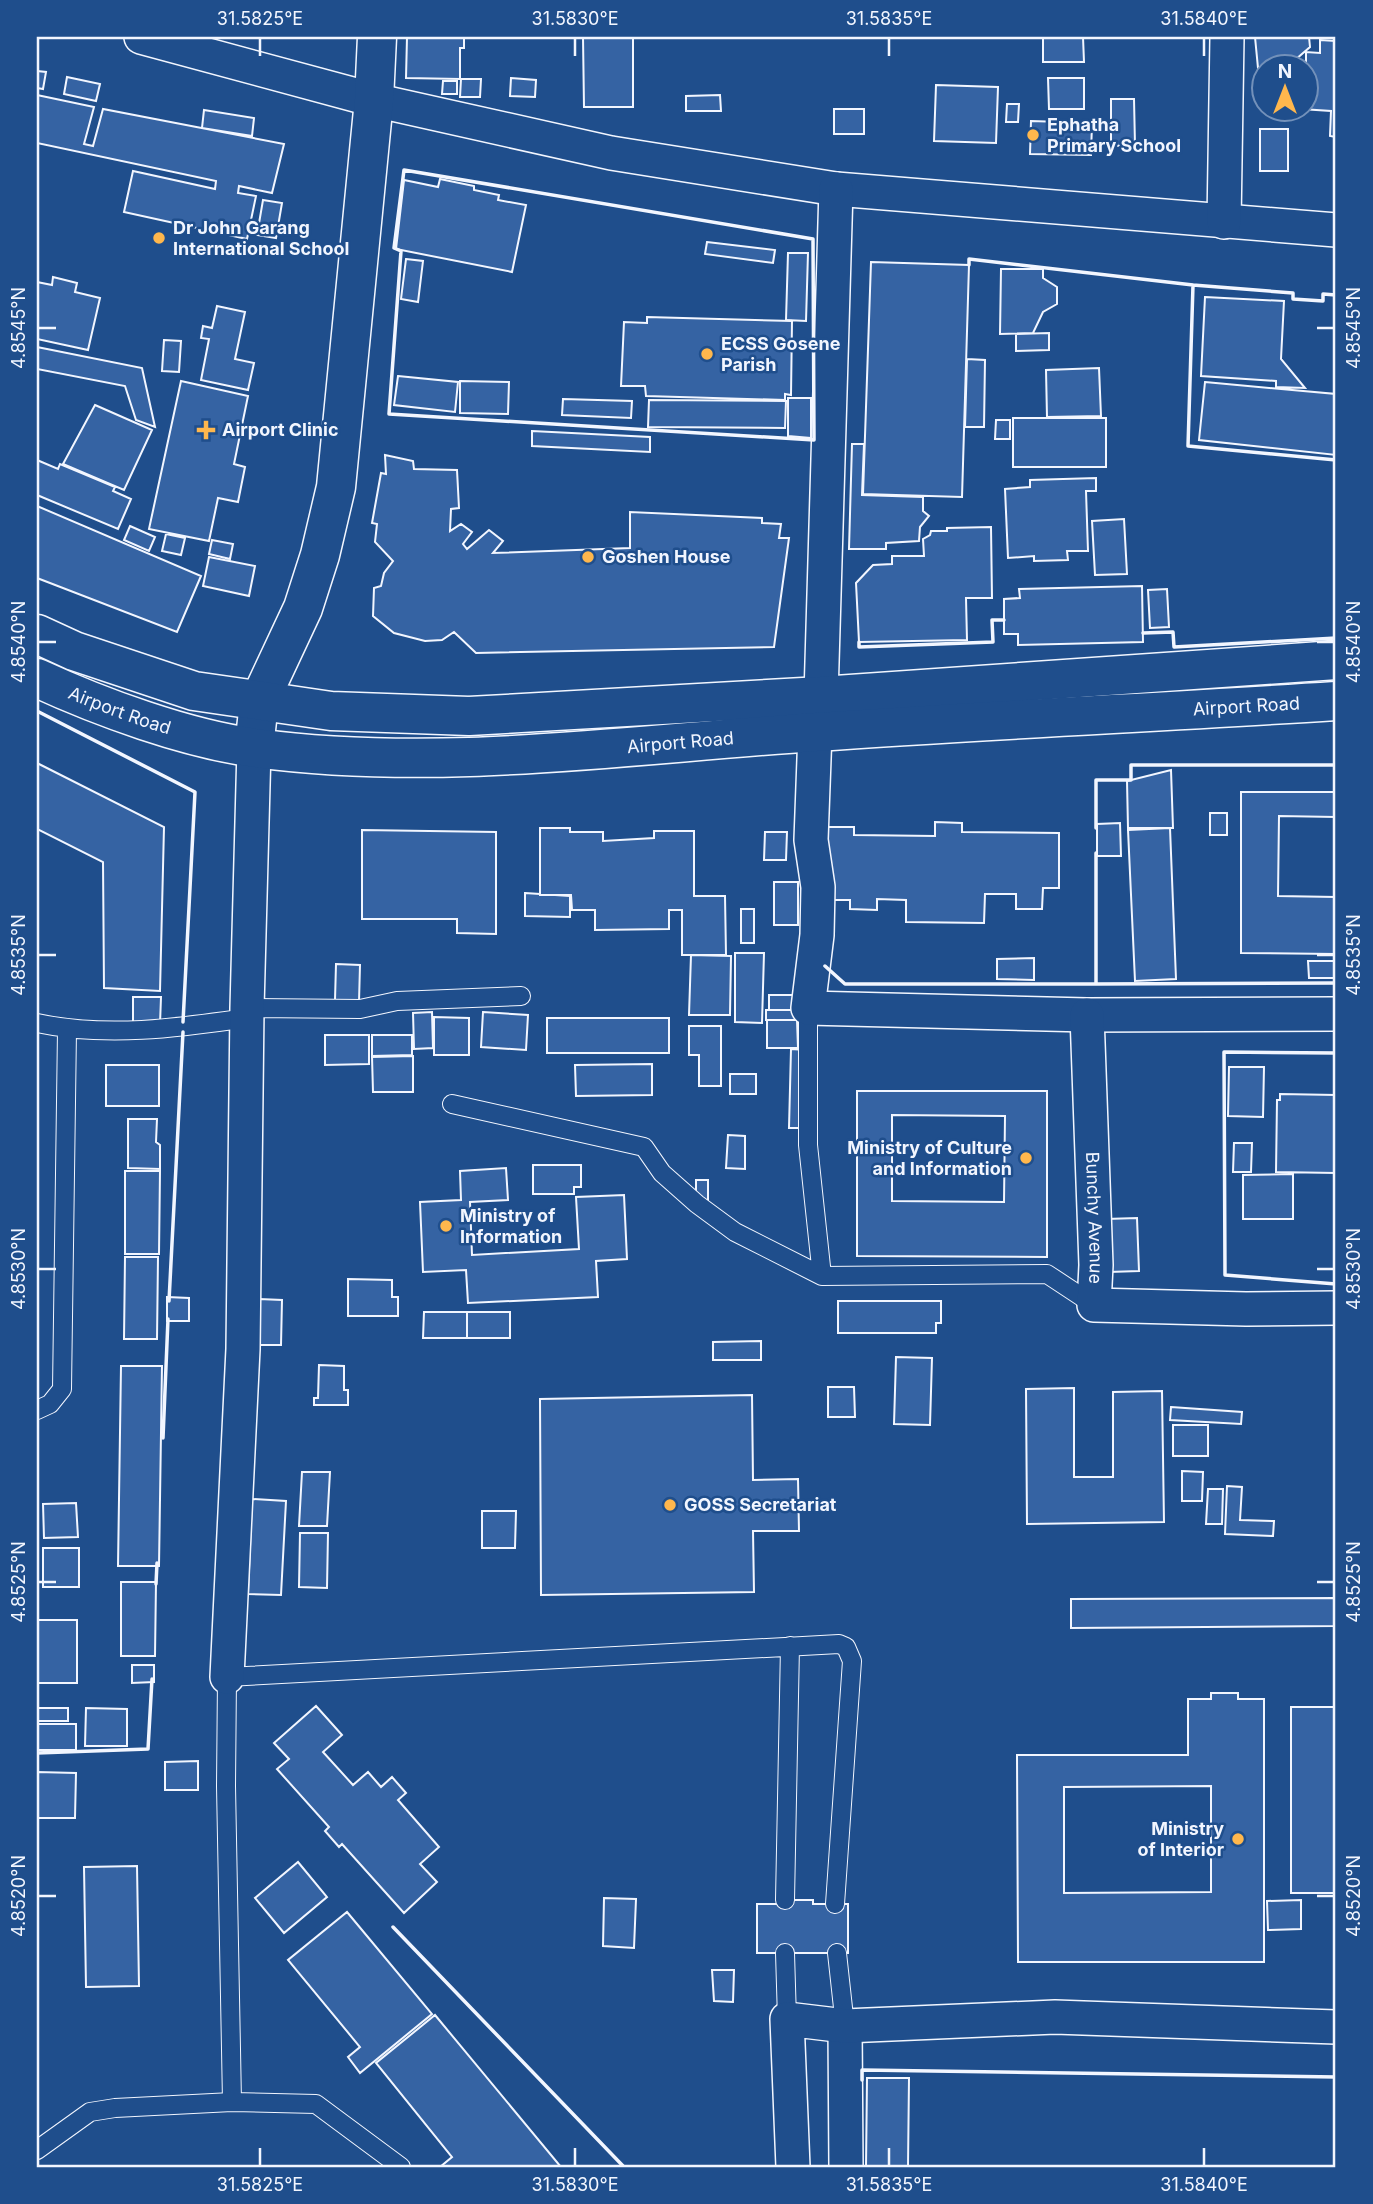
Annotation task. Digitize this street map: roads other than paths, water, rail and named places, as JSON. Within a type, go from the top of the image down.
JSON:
[{"type":"main road","points":[[254,748],[259,702],[303,608],[320,555],[336,487],[374,100],[377,37]]},
{"type":"main road","name":"Airport Road","points":[[37,634],[74,651],[194,691],[331,711],[469,716],[818,714],[1336,701]]},
{"type":"main road","name":"Airport Road","points":[[37,678],[62,690],[180,732],[254,748],[325,754],[471,759],[818,714],[1336,660]]},
{"type":"street","points":[[141,37],[374,100],[611,153],[836,189],[1336,230]]},
{"type":"street","points":[[1224,222],[1227,37]]},
{"type":"street","points":[[836,189],[818,714],[811,840],[818,887],[818,911],[808,1009],[1087,1015],[1336,1014]]},
{"type":"street","points":[[227,1678],[243,1349],[247,1014],[254,748]]},
{"type":"street","name":"Bunchy Avenue","points":[[1087,1015],[1096,1265],[1094,1305],[1246,1309],[1336,1308]]},
{"type":"street","points":[[793,2167],[787,2019],[845,2026],[1055,2017],[1336,2027]]},
{"type":"street","points":[[845,2026],[846,2167]]},
{"type":"lane","points":[[37,1023],[67,1030],[167,1029],[247,1014],[360,1009],[397,1001],[522,996]]},
{"type":"lane","points":[[808,1009],[808,1144],[822,1276]]},
{"type":"lane","points":[[37,1409],[50,1404],[62,1389],[67,1030]]},
{"type":"lane","points":[[452,1104],[644,1147],[662,1173],[697,1204],[735,1232],[822,1276],[1047,1274],[1094,1305]]},
{"type":"lane","points":[[232,2102],[226,1786],[227,1678],[839,1644],[846,1647],[852,1661],[835,1904]]},
{"type":"lane","points":[[785,1900],[790,1646]]},
{"type":"lane","points":[[785,1953],[787,2019]]},
{"type":"lane","points":[[836,1953],[845,2026]]},
{"type":"lane","points":[[37,2150],[90,2112],[114,2108],[232,2102],[316,2104],[401,2167]]},
{"type":"place","name":"Ephatha Primary School","points":[[1033,135]]},
{"type":"place","name":"Dr John Garang International School","points":[[159,238]]},
{"type":"place","name":"ECSS Gosene Parish","points":[[707,354]]},
{"type":"place","name":"Airport Clinic","points":[[206,430]]},
{"type":"place","name":"Goshen House","points":[[588,557]]},
{"type":"place","name":"Ministry of Culture and Information","points":[[1026,1158]]},
{"type":"place","name":"Ministry of Information","points":[[446,1226]]},
{"type":"place","name":"GOSS Secretariat","points":[[670,1505]]},
{"type":"place","name":"Ministry of Interior","points":[[1238,1839]]}]
